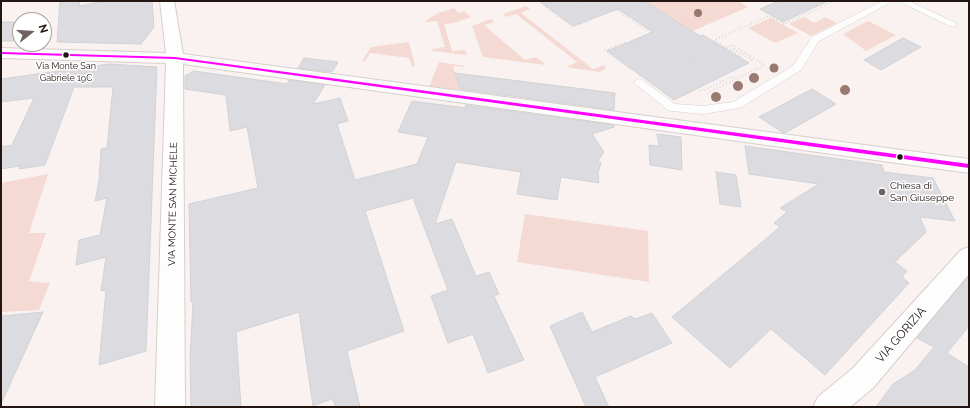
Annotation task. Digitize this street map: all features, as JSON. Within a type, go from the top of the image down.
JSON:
[{"type":"street","name":"VIA MONTE SAN MICHELE","points":[[167,1],[175,58],[170,407]]},
{"type":"street","points":[[1,53],[175,58],[969,166]]},
{"type":"street","name":"VIA GORIZIA","points":[[828,407],[863,378],[969,257]]},
{"type":"lane","points":[[638,82],[672,107],[703,110],[736,105],[797,68],[815,39],[889,1]]},
{"type":"lane","points":[[902,1],[953,24]]},
{"type":"path","points":[[538,1],[573,27],[593,19],[567,1]]},
{"type":"path","points":[[603,1],[694,62],[670,73],[626,42],[605,50],[626,66]]},
{"type":"path","points":[[704,95],[765,65],[732,45],[726,48],[714,40],[742,26],[769,16],[784,24],[834,1]]},
{"type":"path","points":[[740,57],[741,56],[730,50],[734,49],[752,60],[754,59]]},
{"type":"path","points":[[698,88],[702,91],[732,77],[736,79]]},
{"type":"shaded area","points":[[644,1],[738,1],[748,7],[688,33],[672,18]]},
{"type":"shaded area","points":[[526,6],[530,9],[521,13],[593,69],[604,65],[606,68],[600,72],[566,67],[577,62],[516,14],[506,17],[503,14]]},
{"type":"shaded area","points":[[454,8],[459,13],[464,11],[471,17],[454,23],[444,24],[452,51],[465,50],[467,55],[433,51],[432,49],[445,47],[437,21],[425,21],[438,13]]},
{"type":"shaded area","points":[[804,17],[814,23],[825,17],[837,23],[811,36],[789,24]]},
{"type":"shaded area","points":[[771,18],[798,33],[775,43],[748,28]]},
{"type":"shaded area","points":[[491,19],[494,22],[484,25],[525,60],[536,57],[546,65],[483,57],[472,26]]},
{"type":"shaded area","points":[[868,21],[896,35],[866,51],[843,34]]},
{"type":"shaded area","points":[[409,42],[415,66],[412,67],[409,58],[370,53],[365,61],[362,61],[371,47]]},
{"type":"shaded area","points":[[439,62],[465,66],[453,66],[460,91],[429,87]]},
{"type":"shaded area","points":[[48,174],[29,233],[46,233],[29,281],[50,283],[39,310],[1,312],[1,183]]},
{"type":"shaded area","points":[[525,214],[648,231],[649,282],[517,262]]},
{"type":"building","points":[[60,1],[80,1],[79,6],[104,1],[152,1],[154,27],[141,44],[57,42]]},
{"type":"building","points":[[539,1],[644,1],[700,36],[703,35],[749,63],[674,100],[607,51],[653,32],[618,9],[573,26]]},
{"type":"building","points":[[779,1],[828,1],[783,22],[760,9]]},
{"type":"building","points":[[1,22],[12,22],[12,41],[1,41]]},
{"type":"building","points":[[903,38],[921,47],[881,70],[864,60]]},
{"type":"building","points":[[304,58],[338,62],[332,72],[298,68]]},
{"type":"building","points":[[109,64],[157,67],[146,351],[99,365],[106,290],[101,291],[106,257],[76,265],[79,240],[100,235],[107,198],[95,201],[99,181],[101,149],[107,148],[113,87],[74,87],[45,165],[19,169],[20,166],[1,169],[1,147],[12,145],[34,98],[1,102],[1,79]]},
{"type":"building","points":[[194,71],[287,84],[289,80],[325,85],[313,104],[340,98],[348,121],[337,124],[355,180],[417,164],[428,137],[398,132],[412,101],[466,108],[465,105],[614,125],[614,127],[592,134],[604,152],[598,161],[601,163],[598,173],[599,183],[561,177],[557,200],[517,194],[521,172],[456,162],[435,224],[452,219],[476,276],[489,272],[499,294],[494,296],[524,360],[488,373],[473,334],[448,343],[431,296],[448,290],[413,198],[365,211],[404,331],[347,351],[360,407],[336,407],[332,399],[313,406],[299,312],[236,332],[241,407],[191,407],[190,358],[193,302],[191,302],[189,204],[258,188],[247,127],[230,131],[226,95],[185,89],[185,76]]},
{"type":"building","points":[[455,73],[615,93],[614,110],[460,89]]},
{"type":"building","points":[[812,89],[836,104],[785,133],[759,117]]},
{"type":"building","points":[[657,134],[681,137],[682,170],[650,165],[649,145],[659,146]]},
{"type":"building","points":[[745,146],[882,165],[884,172],[933,178],[955,221],[920,217],[926,232],[895,262],[907,271],[902,277],[909,283],[825,375],[771,329],[730,368],[672,317],[780,227],[774,223],[787,212],[780,208],[819,184],[749,174]]},
{"type":"building","points":[[716,172],[736,175],[741,207],[720,204]]},
{"type":"building","points":[[969,276],[969,326],[947,353],[969,367],[969,407],[876,407],[893,384],[915,370],[934,347],[917,338]]},
{"type":"building","points":[[43,312],[1,404],[1,316]]},
{"type":"building","points":[[582,312],[592,332],[631,316],[635,319],[652,313],[672,343],[595,377],[609,407],[586,407],[550,326]]},
{"type":"transit line","points":[[1,53],[175,58],[969,166]]},
{"type":"place","name":"Via Monte San Gabriele 19C","points":[[66,55]]},
{"type":"place","name":"Chiesa di San Giuseppe","points":[[882,192]]}]
